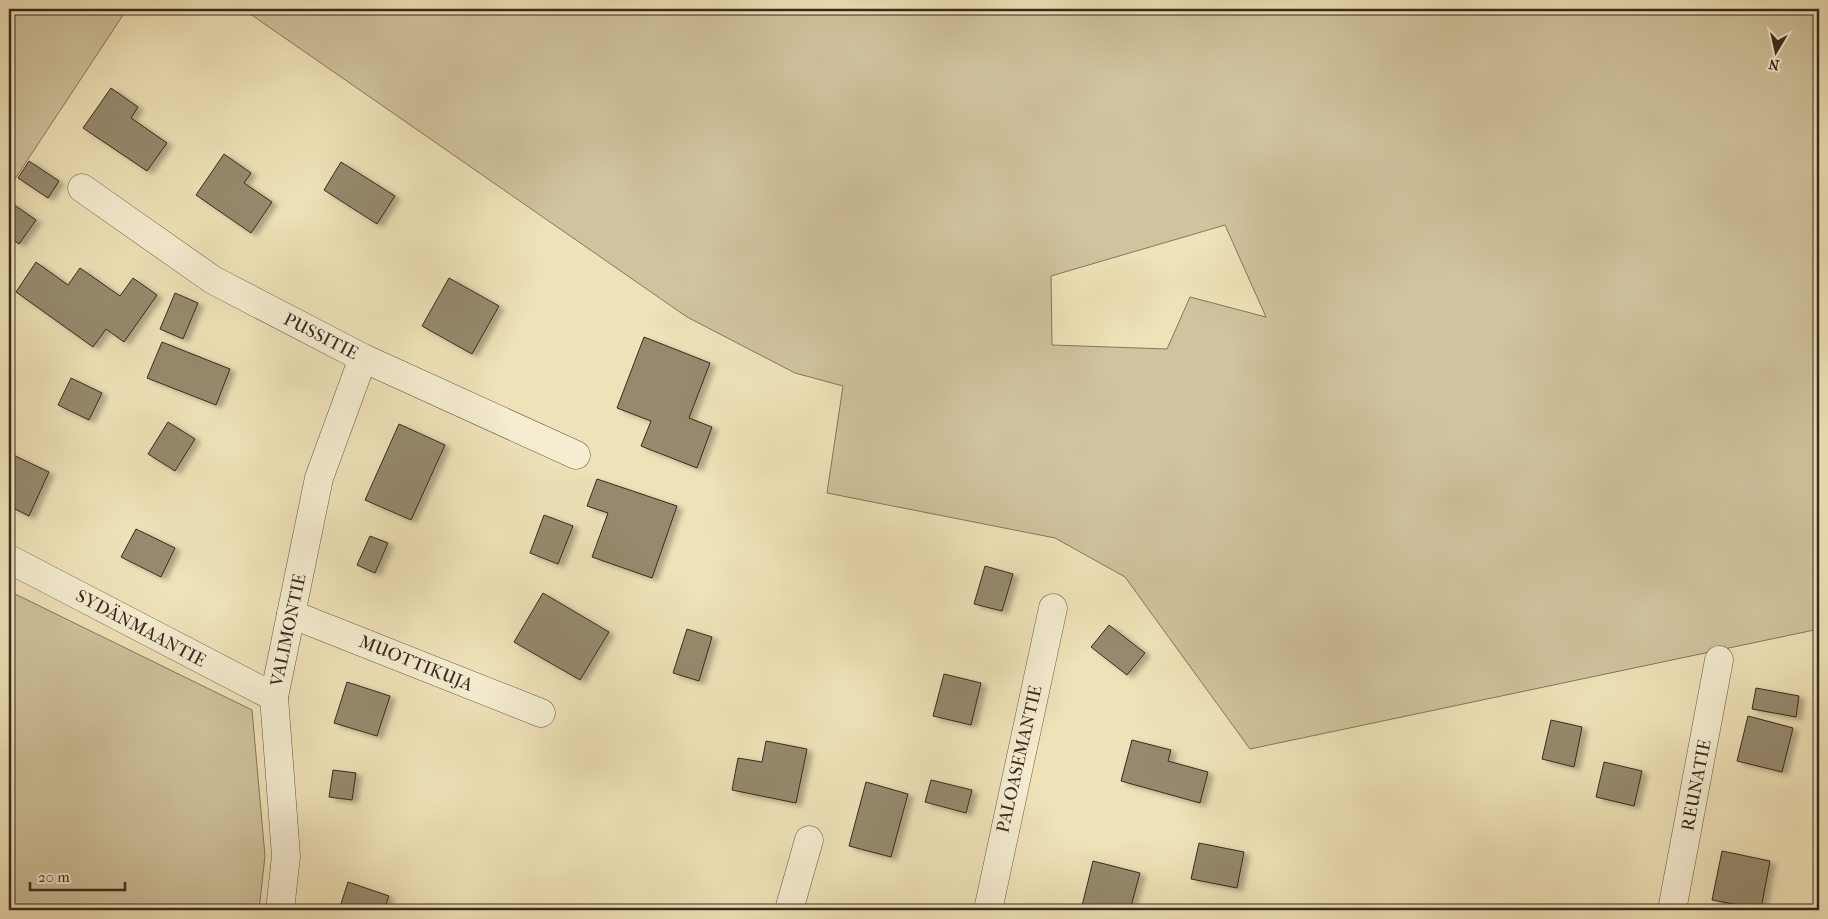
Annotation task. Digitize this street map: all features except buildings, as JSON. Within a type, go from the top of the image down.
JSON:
[{"type":"street","name":"PUSSITIE","points":[[82,188],[213,280],[363,358],[576,455]]},
{"type":"street","name":"VALIMONTIE","points":[[280,910],[286,856],[274,698],[320,478],[363,358]]},
{"type":"street","name":"SYDÄNMAANTIE","points":[[9,559],[274,698]]},
{"type":"street","name":"PALOASEMANTIE","points":[[988,910],[1053,608]]},
{"type":"street","name":"MUOTTIKUJA","points":[[291,614],[541,713]]},
{"type":"street","name":"REUNATIE","points":[[1672,910],[1719,660]]},
{"type":"street","points":[[789,910],[808,840]]},
{"type":"shaded area","points":[[9,9],[127,9],[9,188]]},
{"type":"shaded area","points":[[243,9],[1819,9],[1819,629],[1250,749],[1125,577],[1055,538],[827,493],[843,386],[795,373],[687,317]],"holes":[[[1225,225],[1266,317],[1190,297],[1167,349],[1052,345],[1051,276]]]},
{"type":"shaded area","points":[[9,591],[252,710],[265,856],[259,910],[9,910]]}]
